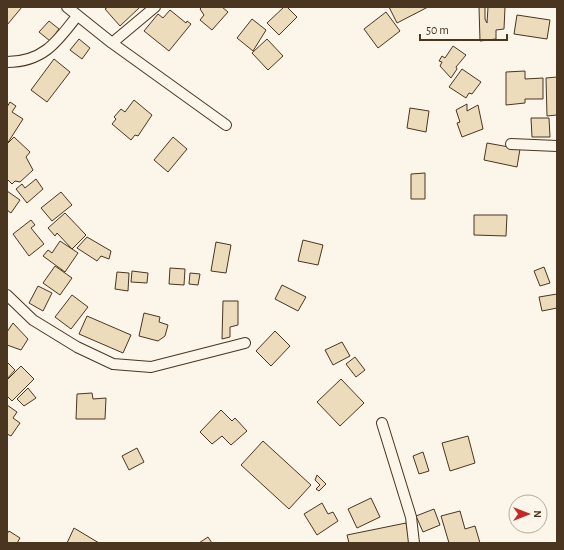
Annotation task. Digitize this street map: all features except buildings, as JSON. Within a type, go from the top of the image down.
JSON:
[{"type":"street","points":[[67,7],[112,43],[226,125]]},
{"type":"street","points":[[112,43],[156,7]]},
{"type":"street","points":[[7,62],[33,58],[50,47],[56,43],[77,16]]},
{"type":"street","points":[[511,144],[557,146]]},
{"type":"street","points":[[7,296],[32,320],[77,347],[113,364],[151,367],[245,343]]},
{"type":"street","points":[[382,423],[411,517],[414,543]]}]
